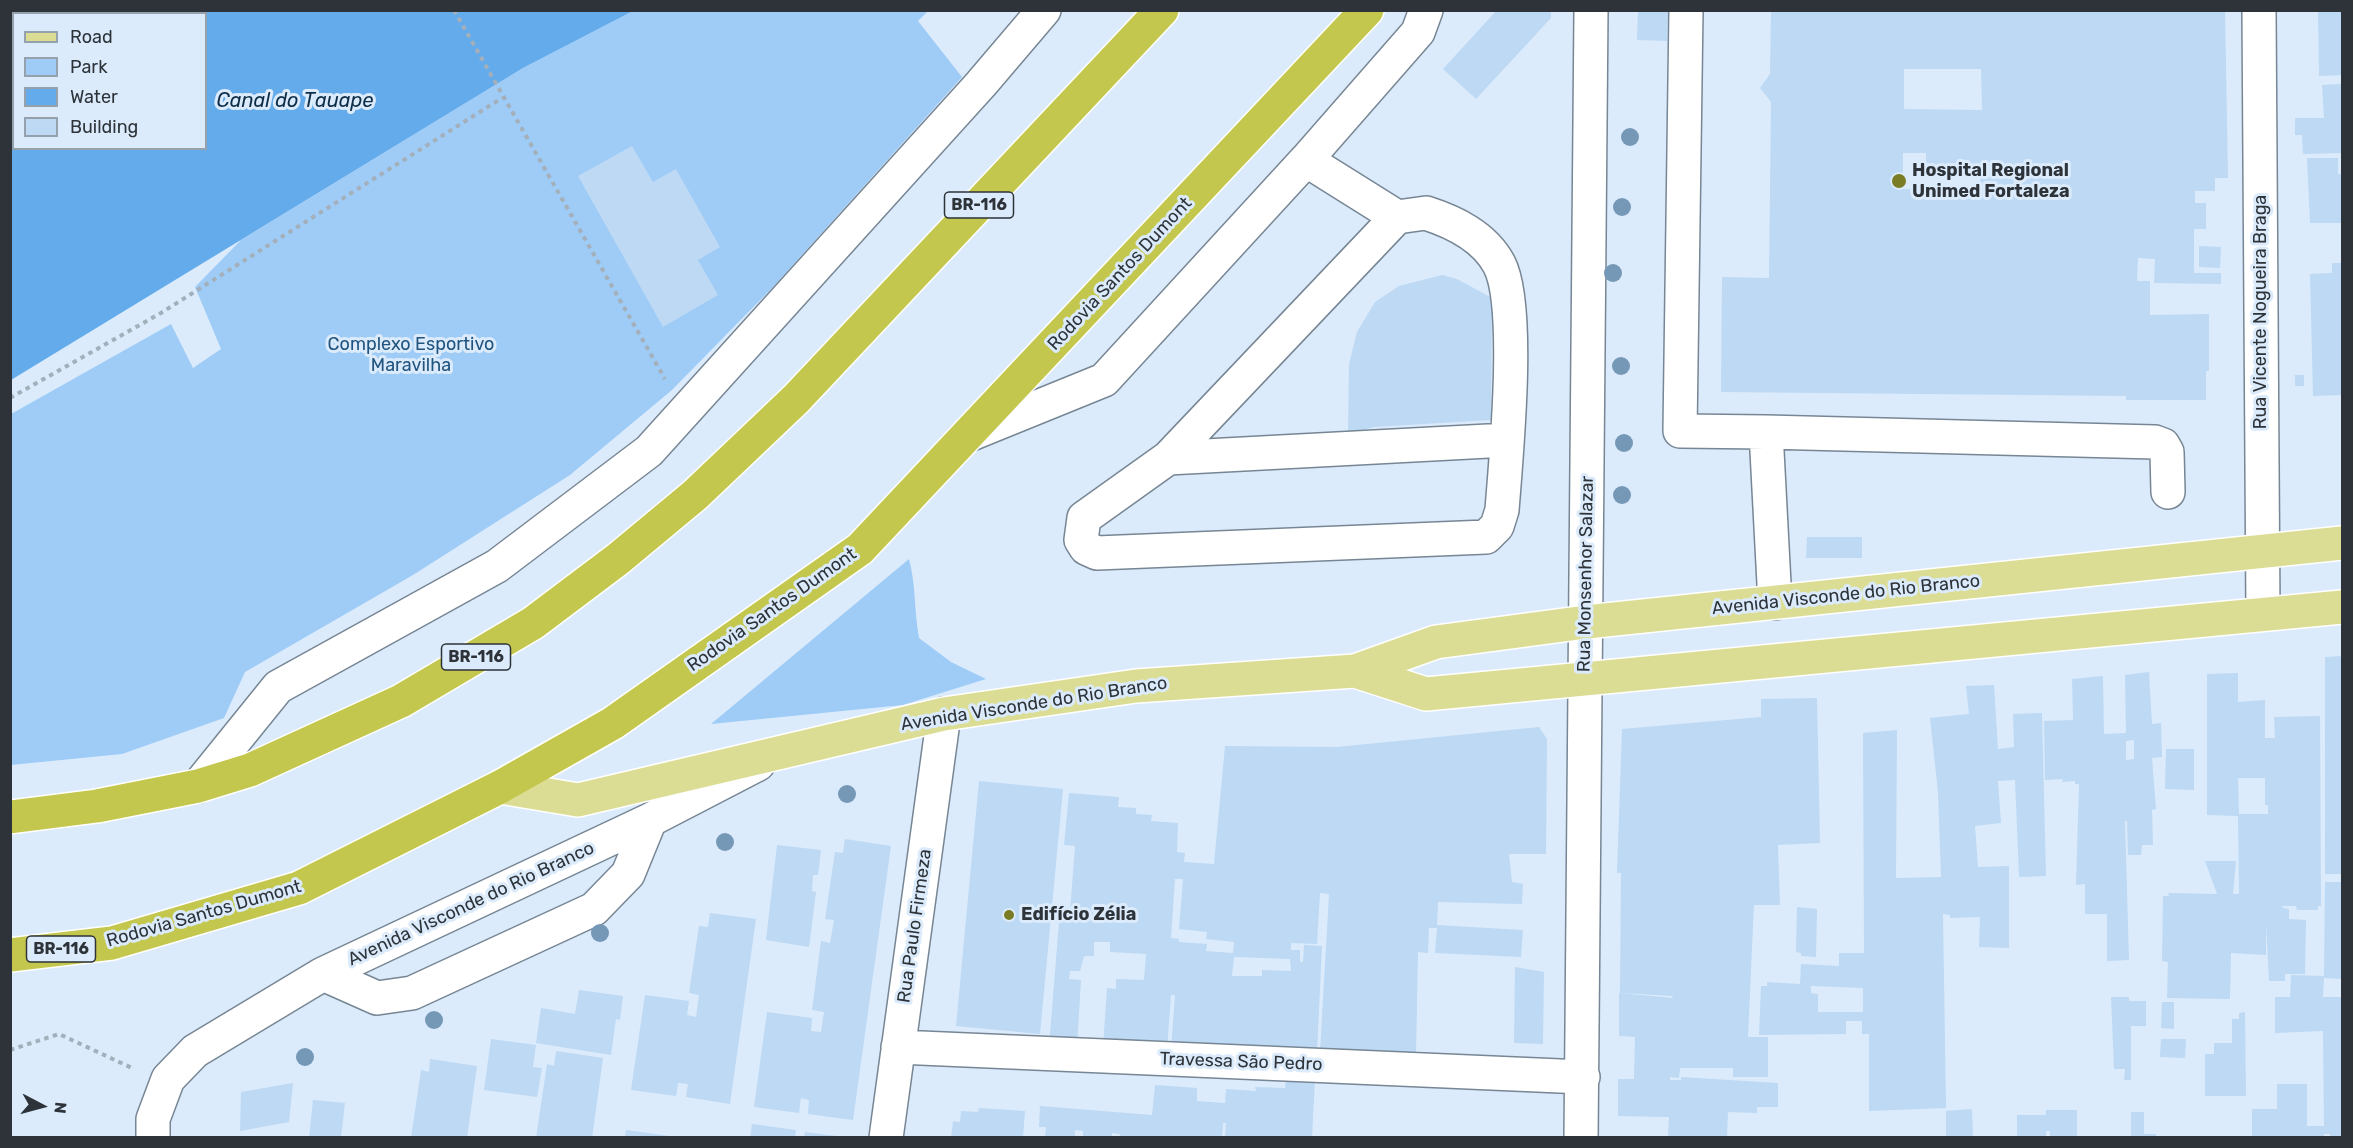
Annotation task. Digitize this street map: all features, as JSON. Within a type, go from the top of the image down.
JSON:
[{"type":"highway","name":"BR-116","points":[[10,817],[97,806],[198,786],[250,770],[401,701],[533,623],[618,559],[695,495],[795,399],[1162,10]]},
{"type":"highway","name":"Rodovia Santos Dumont","points":[[10,955],[112,943],[299,888],[500,787],[614,723],[860,549],[971,434],[1367,10]]},
{"type":"main road","name":"Avenida Visconde do Rio Branco","points":[[500,787],[578,800],[786,749],[944,714],[1136,686],[1355,671],[1436,642],[1586,622],[2343,543]]},
{"type":"main road","name":"Avenida Visconde do Rio Branco","points":[[1355,671],[1426,694],[2343,607]]},
{"type":"street","points":[[198,786],[278,687],[497,566],[649,451],[957,111],[1044,10]]},
{"type":"street","points":[[971,434],[1104,380],[1306,160],[1418,32],[1426,10]]},
{"type":"street","name":"Rua Monsenhor Salazar","points":[[1581,1137],[1591,10]]},
{"type":"street","points":[[1686,10],[1680,431],[2155,442],[2163,445],[2167,452],[2168,492]]},
{"type":"street","name":"Rua Vicente Nogueira Braga","points":[[2259,10],[2263,614]]},
{"type":"street","points":[[1306,160],[1397,218]]},
{"type":"street","points":[[1426,213],[1456,222],[1491,250],[1500,265],[1508,289],[1510,338],[1507,440],[1502,510],[1497,526],[1486,537],[1097,553],[1086,548],[1081,540],[1084,518],[1168,458],[1397,218],[1426,213]]},
{"type":"street","points":[[1766,432],[1775,603]]},
{"type":"street","points":[[1168,458],[1507,440]]},
{"type":"street","name":"Rua Paulo Firmeza","points":[[886,1137],[944,714]]},
{"type":"street","name":"Avenida Visconde do Rio Branco","points":[[168,1079],[195,1051],[323,974],[650,819],[786,749]]},
{"type":"street","points":[[323,974],[377,998],[412,993],[594,909],[628,874],[650,819]]},
{"type":"street","name":"Travessa São Pedro","points":[[898,1047],[1583,1077]]},
{"type":"street","points":[[153,1137],[153,1119],[168,1079]]},
{"type":"path","points":[[453,10],[666,380]]},
{"type":"path","points":[[10,398],[160,314],[502,98]]},
{"type":"path","points":[[10,1050],[58,1034],[94,1052],[168,1079]]},
{"type":"green space","name":"Complexo Esportivo Maravilha","points":[[633,11],[928,11],[918,21],[962,77],[773,287],[672,390],[570,475],[413,575],[245,672],[224,718],[122,754],[11,765],[11,414],[171,324],[193,368],[221,349],[195,287],[241,240],[523,68]]},
{"type":"green space","points":[[909,559],[919,638],[951,662],[986,679],[903,705],[711,724]]},
{"type":"water","name":"Canal do Tauape","points":[[11,10],[633,10],[523,68],[11,380]]},
{"type":"building","points":[[1497,10],[1551,10],[1551,18],[1476,99],[1443,69]]},
{"type":"building","points":[[1638,10],[1668,10],[1667,41],[1637,40]]},
{"type":"building","points":[[1771,10],[2225,10],[2228,178],[2215,178],[2215,191],[2195,191],[2195,203],[2206,203],[2206,229],[2194,229],[2194,273],[2221,273],[2221,284],[2154,283],[2155,259],[2138,258],[2137,281],[2150,281],[2150,315],[2209,314],[2209,371],[2206,371],[2206,400],[2126,400],[2126,396],[1721,392],[1722,277],[1769,278],[1771,102],[1760,88],[1770,74]],"holes":[[[1904,69],[1981,69],[1982,110],[1904,109]],[[1903,153],[1926,153],[1926,173],[1951,173],[1951,178],[1980,178],[1980,190],[1903,189]]]},
{"type":"building","points":[[2318,10],[2342,10],[2342,75],[2319,76]]},
{"type":"building","points":[[2342,84],[2342,153],[2303,154],[2302,135],[2295,135],[2295,118],[2324,118],[2322,85]]},
{"type":"building","points":[[632,146],[653,182],[676,169],[720,247],[698,260],[718,295],[663,327],[578,176]]},
{"type":"building","points":[[2307,158],[2338,158],[2338,174],[2342,174],[2342,223],[2310,223]]},
{"type":"building","points":[[2199,246],[2221,247],[2220,268],[2199,267]]},
{"type":"building","points":[[2332,263],[2342,263],[2342,395],[2313,396],[2310,274],[2332,273]]},
{"type":"building","points":[[1442,275],[1457,279],[1492,298],[1491,420],[1374,427],[1348,435],[1349,364],[1357,332],[1375,302],[1399,286]]},
{"type":"building","points":[[2295,375],[2304,375],[2304,386],[2295,386]]},
{"type":"building","points":[[1807,537],[1862,537],[1862,558],[1806,558]]},
{"type":"building","points":[[2342,656],[2342,874],[2325,874],[2325,657]]},
{"type":"building","points":[[2149,672],[2152,724],[2161,723],[2162,757],[2152,758],[2156,809],[2152,810],[2153,845],[2142,845],[2141,855],[2128,855],[2127,821],[2125,821],[2129,960],[2107,961],[2107,914],[2085,914],[2085,884],[2076,885],[2079,784],[2075,784],[2075,781],[2062,782],[2063,779],[2045,780],[2044,721],[2073,720],[2072,679],[2103,676],[2104,734],[2126,733],[2125,675]],"holes":[[[2134,740],[2134,759],[2126,760],[2126,741]]]},
{"type":"building","points":[[2238,673],[2238,702],[2265,700],[2265,738],[2275,738],[2274,717],[2320,716],[2321,906],[2318,906],[2318,910],[2297,910],[2296,906],[2282,906],[2289,909],[2289,919],[2306,920],[2305,974],[2285,974],[2285,981],[2269,981],[2266,923],[2266,955],[2231,953],[2230,999],[2167,998],[2168,962],[2162,961],[2163,896],[2169,896],[2168,893],[2217,894],[2205,861],[2236,861],[2233,894],[2239,894],[2238,816],[2207,815],[2207,674]],"holes":[[[2238,778],[2265,778],[2265,805],[2268,805],[2268,814],[2239,814]]]},
{"type":"building","points":[[1994,685],[1998,749],[2014,747],[2013,714],[2042,713],[2046,876],[2019,877],[2015,780],[1998,781],[2001,823],[1975,826],[1978,867],[2009,866],[2009,948],[1979,947],[1980,917],[1950,918],[1950,915],[1943,914],[1946,1108],[1869,1111],[1869,1034],[1862,1034],[1862,1021],[1846,1021],[1846,1034],[1759,1035],[1761,986],[1767,986],[1767,982],[1800,984],[1801,964],[1839,966],[1839,953],[1864,953],[1863,733],[1897,730],[1896,878],[1941,877],[1938,792],[1930,718],[1969,714],[1966,686]],"holes":[[[1811,986],[1863,988],[1863,1012],[1818,1012],[1818,994],[1811,993]]]},
{"type":"building","points":[[1817,698],[1820,843],[1778,845],[1780,905],[1754,905],[1748,1037],[1768,1037],[1768,1077],[1733,1077],[1733,1068],[1680,1068],[1679,1078],[1670,1077],[1670,1080],[1681,1080],[1681,1077],[1778,1083],[1778,1107],[1757,1107],[1757,1113],[1728,1112],[1727,1138],[1668,1138],[1669,1117],[1618,1116],[1618,1079],[1634,1079],[1635,1037],[1619,1036],[1619,993],[1673,998],[1672,996],[1620,993],[1621,873],[1617,873],[1622,729],[1761,717],[1761,699]]},
{"type":"building","points":[[1539,727],[1547,739],[1546,854],[1509,854],[1512,882],[1523,884],[1522,904],[1438,902],[1437,925],[1523,930],[1521,957],[1435,953],[1437,928],[1429,928],[1428,953],[1418,952],[1416,1055],[1320,1052],[1329,894],[1320,893],[1317,944],[1291,943],[1291,950],[1300,950],[1300,962],[1303,962],[1304,945],[1322,946],[1317,1052],[1171,1049],[1175,995],[1171,995],[1167,1049],[1103,1047],[1107,988],[1116,989],[1116,979],[1144,980],[1146,954],[1110,952],[1110,942],[1094,942],[1094,956],[1084,956],[1080,971],[1070,971],[1069,979],[1081,980],[1077,1047],[1049,1046],[1060,910],[1070,911],[1075,846],[1064,845],[1069,793],[1119,797],[1118,807],[1136,808],[1136,814],[1152,815],[1151,821],[1178,823],[1177,852],[1185,853],[1184,862],[1214,864],[1225,746],[1337,747]],"holes":[[[1175,879],[1183,879],[1179,929],[1207,932],[1206,939],[1234,942],[1233,953],[1206,951],[1207,944],[1179,942],[1179,939],[1171,938]],[[1234,957],[1290,959],[1291,971],[1262,970],[1262,976],[1232,976]]]},
{"type":"building","points":[[2166,749],[2194,749],[2194,790],[2165,789]]},
{"type":"building","name":"Edifício Zélia","points":[[979,781],[1063,789],[1040,1034],[956,1026]]},
{"type":"building","points":[[845,839],[891,846],[853,1120],[808,1114],[809,1100],[801,1098],[799,1113],[754,1107],[767,1012],[812,1018],[811,1031],[821,1032],[824,1012],[812,1010],[821,941],[830,943],[834,920],[825,919],[835,852],[843,853]]},
{"type":"building","points":[[777,845],[821,850],[818,875],[813,875],[812,891],[816,892],[809,947],[766,940]]},
{"type":"building","points":[[2325,882],[2342,882],[2342,979],[2324,978],[2323,997],[2342,997],[2342,1138],[2330,1138],[2330,1134],[2324,1134],[2324,1138],[2252,1138],[2252,1109],[2277,1109],[2277,1084],[2307,1084],[2307,1126],[2324,1126],[2323,1031],[2275,1033],[2275,997],[2290,997],[2291,975],[2324,976]]},
{"type":"building","points":[[1797,907],[1817,909],[1816,957],[1801,956],[1801,953],[1796,952]]},
{"type":"building","points":[[710,913],[756,919],[730,1104],[686,1097],[688,1084],[678,1083],[676,1096],[631,1090],[645,995],[689,1001],[687,1015],[696,1017],[699,995],[689,993],[699,926],[708,927]]},
{"type":"building","points":[[1515,967],[1544,972],[1543,1044],[1514,1043]]},
{"type":"building","points":[[579,990],[623,996],[620,1020],[616,1019],[611,1055],[536,1043],[541,1008],[575,1014]]},
{"type":"building","points":[[2111,997],[2129,997],[2129,1001],[2146,1001],[2146,1026],[2131,1026],[2131,1080],[2124,1080],[2125,1069],[2114,1069]]},
{"type":"building","points":[[2162,1002],[2174,1002],[2174,1029],[2161,1028]]},
{"type":"building","points":[[2245,1012],[2246,1096],[2205,1096],[2205,1054],[2214,1054],[2214,1043],[2232,1043],[2232,1019],[2239,1019],[2239,1013]]},
{"type":"building","points":[[491,1039],[536,1045],[533,1067],[542,1068],[537,1097],[484,1090]]},
{"type":"building","points":[[2161,1039],[2186,1039],[2185,1058],[2160,1057]]},
{"type":"building","points":[[556,1051],[603,1058],[592,1138],[536,1138],[547,1064],[554,1066]]},
{"type":"building","points":[[430,1059],[477,1066],[467,1138],[411,1138],[421,1070],[429,1072]]},
{"type":"building","points":[[1315,1078],[1312,1138],[1225,1138],[1226,1123],[1223,1123],[1222,1138],[1119,1138],[1120,1134],[1112,1133],[1112,1138],[1083,1138],[1083,1131],[1075,1130],[1075,1138],[1045,1138],[1046,1127],[1039,1127],[1040,1106],[1152,1115],[1155,1085],[1197,1088],[1197,1101],[1225,1103],[1226,1089],[1256,1091],[1255,1087],[1285,1088],[1286,1079]]},
{"type":"building","points":[[293,1083],[289,1122],[240,1131],[241,1092]]},
{"type":"building","points":[[313,1100],[345,1103],[341,1138],[309,1138]]},
{"type":"building","points":[[979,1108],[1025,1111],[1023,1138],[951,1138],[953,1121],[960,1122],[961,1111],[978,1112]]},
{"type":"building","points":[[1972,1109],[1973,1138],[1946,1138],[1946,1111]]},
{"type":"building","points":[[2046,1110],[2077,1110],[2077,1138],[2050,1138],[2050,1131],[2046,1131],[2046,1138],[2017,1138],[2017,1115],[2046,1115]]},
{"type":"building","points":[[2131,1112],[2144,1112],[2144,1134],[2156,1134],[2156,1138],[2131,1138]]},
{"type":"building","points":[[752,1124],[796,1130],[795,1138],[750,1138]]},
{"type":"building","points":[[626,1130],[670,1136],[670,1138],[625,1138]]},
{"type":"building","points":[[805,1132],[837,1136],[837,1138],[804,1138]]},
{"type":"place","name":"Hospital Regional Unimed Fortaleza","points":[[1899,181]]},
{"type":"place","name":"Edifício Zélia","points":[[1009,915]]}]
